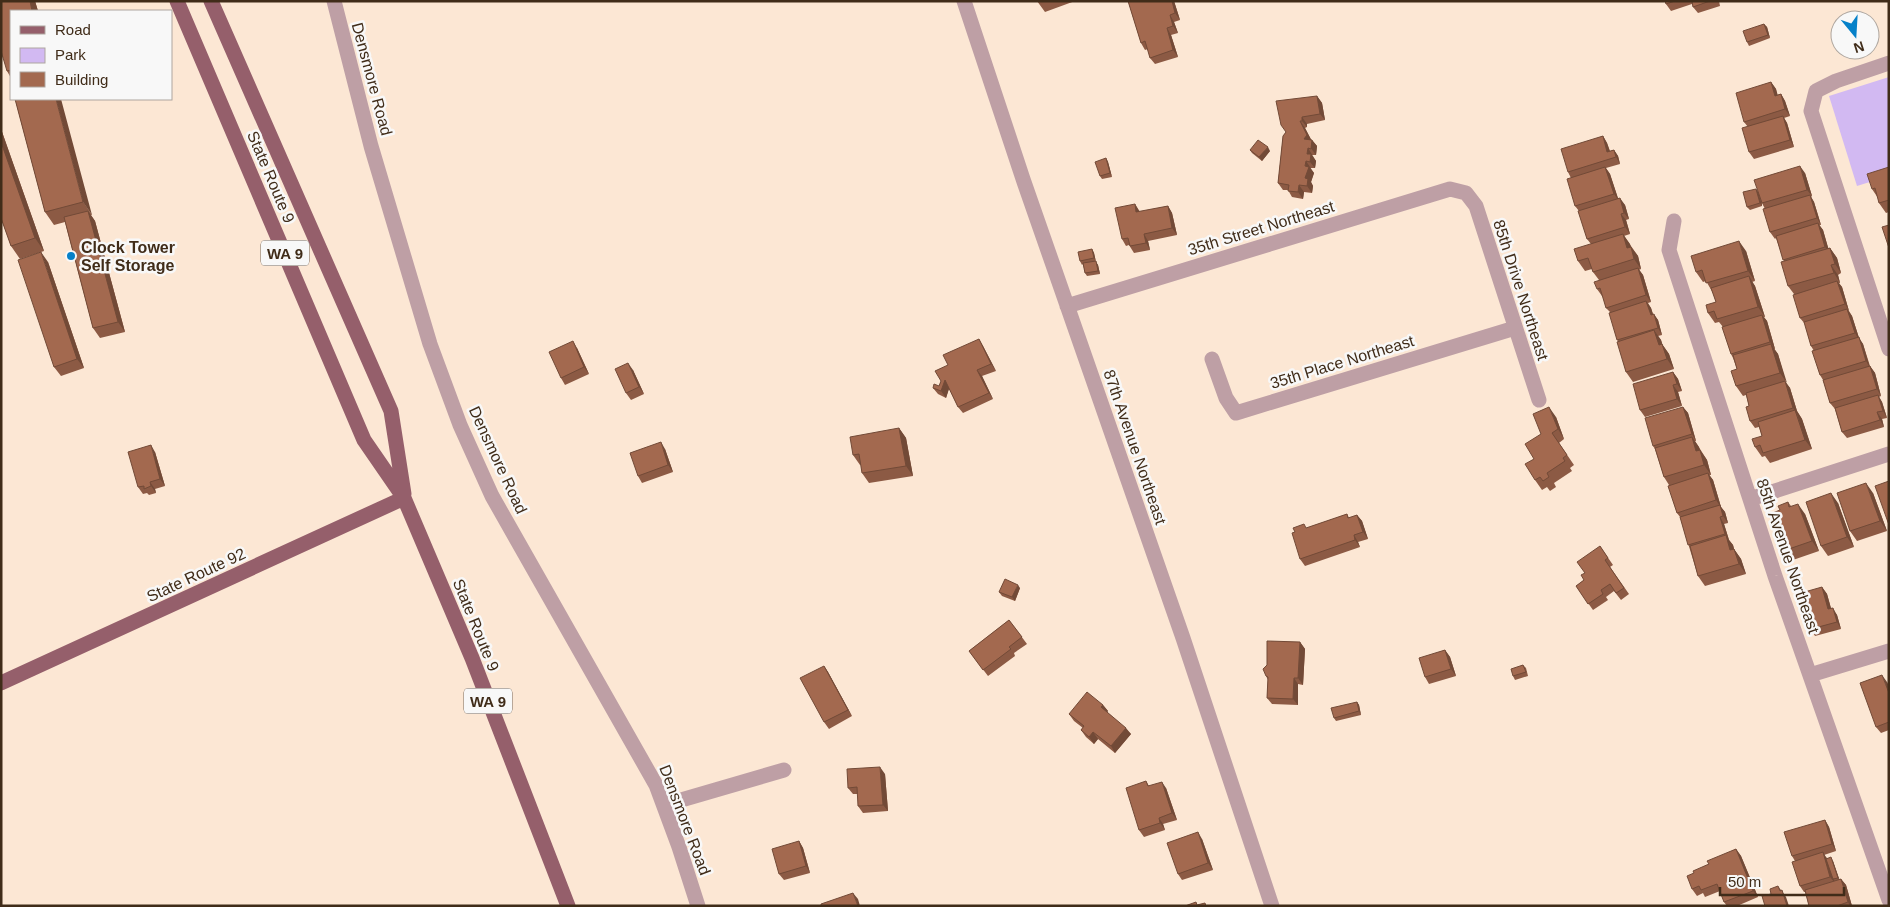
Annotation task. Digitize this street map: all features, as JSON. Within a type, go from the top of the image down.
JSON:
[{"type":"main road","name":"State Route 9","points":[[177,1],[364,440],[404,498],[472,658],[568,906]]},
{"type":"main road","name":"State Route 9","points":[[211,1],[392,411],[404,498]]},
{"type":"main road","name":"State Route 92","points":[[1,684],[404,498]]},
{"type":"street","name":"Densmore Road","points":[[334,1],[371,146],[427,334],[460,425],[492,496],[652,777],[680,847],[698,906]]},
{"type":"street","name":"87th Avenue Northeast","points":[[964,1],[1067,306],[1183,638],[1272,906]]},
{"type":"street","points":[[1889,64],[1836,80],[1816,91],[1811,111],[1889,349]]},
{"type":"street","name":"35th Street Northeast","points":[[1067,306],[1450,189],[1466,193]]},
{"type":"street","name":"85th Drive Northeast","points":[[1466,193],[1476,206],[1539,400]]},
{"type":"street","name":"85th Avenue Northeast","points":[[1674,221],[1669,250],[1775,576],[1889,900]]},
{"type":"street","name":"35th Place Northeast","points":[[1212,359],[1226,398],[1236,412],[1515,328]]},
{"type":"street","points":[[1750,499],[1889,454]]},
{"type":"street","points":[[1810,675],[1889,650]]},
{"type":"street","points":[[664,805],[784,770]]},
{"type":"green space","points":[[1889,77],[1889,176],[1857,186],[1829,96]]},
{"type":"building","points":[[1,1],[30,1],[32,10],[10,10],[10,70],[7,71],[1,51]]},
{"type":"building","points":[[1128,1],[1172,1],[1175,13],[1170,15],[1173,26],[1167,28],[1173,50],[1150,58],[1145,41],[1141,43]]},
{"type":"building","points":[[1692,1],[1710,1],[1693,7]]},
{"type":"building","points":[[1764,24],[1768,35],[1747,42],[1743,31]]},
{"type":"building","points":[[1771,82],[1775,96],[1781,94],[1785,109],[1744,122],[1736,93]]},
{"type":"building","points":[[1317,96],[1320,114],[1302,117],[1302,121],[1300,121],[1307,135],[1304,139],[1312,140],[1311,149],[1308,148],[1307,154],[1311,154],[1310,162],[1306,161],[1305,166],[1309,167],[1305,178],[1308,179],[1307,186],[1299,185],[1298,192],[1288,191],[1289,185],[1278,183],[1283,136],[1286,132],[1281,125],[1276,101]]},
{"type":"building","points":[[15,100],[56,100],[83,202],[45,212]]},
{"type":"building","points":[[1783,116],[1790,140],[1749,152],[1742,128]]},
{"type":"building","points":[[1603,136],[1607,152],[1614,150],[1616,157],[1568,172],[1561,149]]},
{"type":"building","points":[[1258,140],[1268,147],[1259,157],[1250,150]]},
{"type":"building","points":[[1,142],[35,238],[11,246],[1,218]]},
{"type":"building","points":[[1106,158],[1110,173],[1100,176],[1095,162]]},
{"type":"building","points":[[1800,166],[1807,190],[1762,203],[1754,180]]},
{"type":"building","points":[[1605,167],[1614,194],[1575,206],[1567,179]]},
{"type":"building","points":[[1889,167],[1889,200],[1879,203],[1875,188],[1872,189],[1867,174]]},
{"type":"building","points":[[1756,189],[1760,203],[1747,207],[1743,192]]},
{"type":"building","points":[[1810,195],[1817,218],[1770,232],[1763,209]]},
{"type":"building","points":[[1620,198],[1624,213],[1621,214],[1625,227],[1587,239],[1578,211]]},
{"type":"building","points":[[1135,204],[1136,212],[1168,206],[1172,228],[1144,234],[1146,243],[1130,246],[1128,238],[1122,239],[1115,208]]},
{"type":"building","points":[[88,211],[118,322],[93,328],[64,217]]},
{"type":"building","points":[[1818,223],[1825,247],[1783,260],[1776,236]]},
{"type":"building","points":[[1889,225],[1889,248],[1882,227]]},
{"type":"building","points":[[1623,234],[1627,248],[1631,247],[1634,259],[1593,272],[1588,258],[1578,261],[1574,249]]},
{"type":"building","points":[[1739,241],[1748,271],[1706,283],[1702,270],[1696,272],[1691,256]]},
{"type":"building","points":[[1830,248],[1835,264],[1831,265],[1834,273],[1788,286],[1781,262]]},
{"type":"building","points":[[1092,249],[1094,258],[1080,261],[1078,252]]},
{"type":"building","points":[[41,252],[77,359],[54,367],[18,260]]},
{"type":"building","points":[[1096,261],[1098,271],[1085,273],[1083,263]]},
{"type":"building","points":[[1638,268],[1646,295],[1606,308],[1600,288],[1597,289],[1594,282]]},
{"type":"building","points":[[1749,276],[1758,307],[1717,319],[1714,311],[1708,313],[1706,305],[1716,302],[1711,288]]},
{"type":"building","points":[[1837,281],[1845,304],[1800,318],[1793,295]]},
{"type":"building","points":[[1646,301],[1651,315],[1654,314],[1658,328],[1617,340],[1609,313]]},
{"type":"building","points":[[1847,309],[1855,333],[1811,346],[1804,322]]},
{"type":"building","points":[[1762,315],[1770,342],[1731,354],[1722,327]]},
{"type":"building","points":[[1654,330],[1659,345],[1662,344],[1667,359],[1626,372],[1617,342]]},
{"type":"building","points":[[1859,337],[1866,361],[1820,375],[1812,351]]},
{"type":"building","points":[[979,339],[991,364],[977,370],[989,393],[958,407],[945,380],[941,391],[933,388],[934,384],[939,386],[941,381],[935,371],[948,365],[943,355]]},
{"type":"building","points":[[573,341],[584,367],[561,378],[549,352]]},
{"type":"building","points":[[1771,344],[1780,373],[1736,386],[1731,371],[1737,369],[1733,355]]},
{"type":"building","points":[[628,363],[639,387],[626,393],[615,369]]},
{"type":"building","points":[[1870,366],[1877,389],[1830,403],[1823,380]]},
{"type":"building","points":[[1673,372],[1677,384],[1673,385],[1677,399],[1640,410],[1633,384]]},
{"type":"building","points":[[1785,381],[1793,408],[1750,421],[1746,407],[1749,406],[1746,393]]},
{"type":"building","points":[[1878,395],[1883,411],[1877,412],[1880,420],[1842,432],[1835,408]]},
{"type":"building","points":[[1549,407],[1558,429],[1552,433],[1567,455],[1563,458],[1565,461],[1547,473],[1549,477],[1543,481],[1540,477],[1535,480],[1525,464],[1534,459],[1525,444],[1541,434],[1533,414]]},
{"type":"building","points":[[1683,407],[1692,434],[1653,446],[1645,418]]},
{"type":"building","points":[[1795,410],[1805,440],[1763,453],[1760,445],[1755,447],[1752,439],[1762,436],[1758,422]]},
{"type":"building","points":[[899,428],[906,466],[862,473],[859,454],[853,455],[850,437]]},
{"type":"building","points":[[1692,437],[1696,451],[1700,450],[1704,465],[1664,477],[1655,448]]},
{"type":"building","points":[[661,442],[668,465],[638,476],[630,453]]},
{"type":"building","points":[[151,445],[160,479],[150,482],[151,486],[144,489],[144,486],[138,487],[128,452]]},
{"type":"building","points":[[1708,473],[1716,500],[1677,513],[1668,486]]},
{"type":"building","points":[[1889,481],[1889,525],[1875,486]]},
{"type":"building","points":[[1866,483],[1880,521],[1850,531],[1837,493]]},
{"type":"building","points":[[1831,493],[1847,537],[1821,546],[1806,502]]},
{"type":"building","points":[[1788,502],[1789,507],[1798,504],[1812,541],[1783,551],[1770,514],[1780,510],[1778,506]]},
{"type":"building","points":[[1720,505],[1723,516],[1720,517],[1725,534],[1688,545],[1680,517]]},
{"type":"building","points":[[1347,514],[1348,518],[1357,515],[1363,532],[1354,535],[1355,540],[1300,559],[1292,533],[1295,532],[1293,528],[1304,524],[1306,528]]},
{"type":"building","points":[[1726,535],[1730,550],[1734,549],[1739,564],[1698,576],[1690,546]]},
{"type":"building","points":[[1600,546],[1608,558],[1605,560],[1624,588],[1616,593],[1610,584],[1601,590],[1603,594],[1588,604],[1576,586],[1584,580],[1581,575],[1585,573],[1577,562]]},
{"type":"building","points":[[1005,579],[1018,585],[1012,597],[999,592]]},
{"type":"building","points":[[1822,587],[1828,609],[1833,608],[1837,622],[1811,629],[1801,593]]},
{"type":"building","points":[[1009,620],[1022,637],[1009,647],[1011,649],[983,670],[969,651]]},
{"type":"building","points":[[1267,641],[1300,642],[1298,678],[1294,678],[1293,699],[1267,698],[1268,677],[1263,669],[1267,665]]},
{"type":"building","points":[[1445,650],[1451,669],[1425,677],[1419,658]]},
{"type":"building","points":[[1523,665],[1526,672],[1513,676],[1511,669]]},
{"type":"building","points":[[824,666],[848,710],[824,722],[800,678]]},
{"type":"building","points":[[1882,675],[1889,693],[1889,722],[1876,727],[1860,683]]},
{"type":"building","points":[[1087,692],[1103,705],[1101,707],[1126,728],[1111,746],[1093,732],[1089,737],[1081,730],[1084,726],[1069,714]]},
{"type":"building","points":[[1357,702],[1359,711],[1334,718],[1331,708]]},
{"type":"building","points":[[880,767],[883,805],[858,806],[857,787],[848,788],[847,769]]},
{"type":"building","points":[[1146,781],[1148,786],[1162,782],[1172,813],[1159,818],[1160,823],[1139,830],[1126,788]]},
{"type":"building","points":[[1825,820],[1832,844],[1792,856],[1784,832]]},
{"type":"building","points":[[1198,832],[1208,863],[1178,874],[1167,843]]},
{"type":"building","points":[[799,841],[806,866],[779,874],[772,849]]},
{"type":"building","points":[[1736,849],[1753,891],[1724,902],[1717,884],[1701,890],[1699,886],[1692,889],[1687,876],[1694,873],[1693,871],[1709,864],[1707,861]]},
{"type":"building","points":[[1823,852],[1830,877],[1800,886],[1792,862]]},
{"type":"building","points":[[1831,857],[1838,878],[1833,879],[1826,859]]},
{"type":"building","points":[[1841,879],[1848,902],[1837,906],[1809,906],[1805,890]]},
{"type":"building","points":[[1778,886],[1780,891],[1782,890],[1787,906],[1765,906],[1762,896],[1771,894],[1770,889]]},
{"type":"building","points":[[853,893],[858,906],[821,906],[821,904]]},
{"type":"building","points":[[1196,902],[1197,905],[1205,903],[1206,906],[1185,906]]},
{"type":"place","name":"Clock Tower Self Storage","points":[[71,256]]}]
